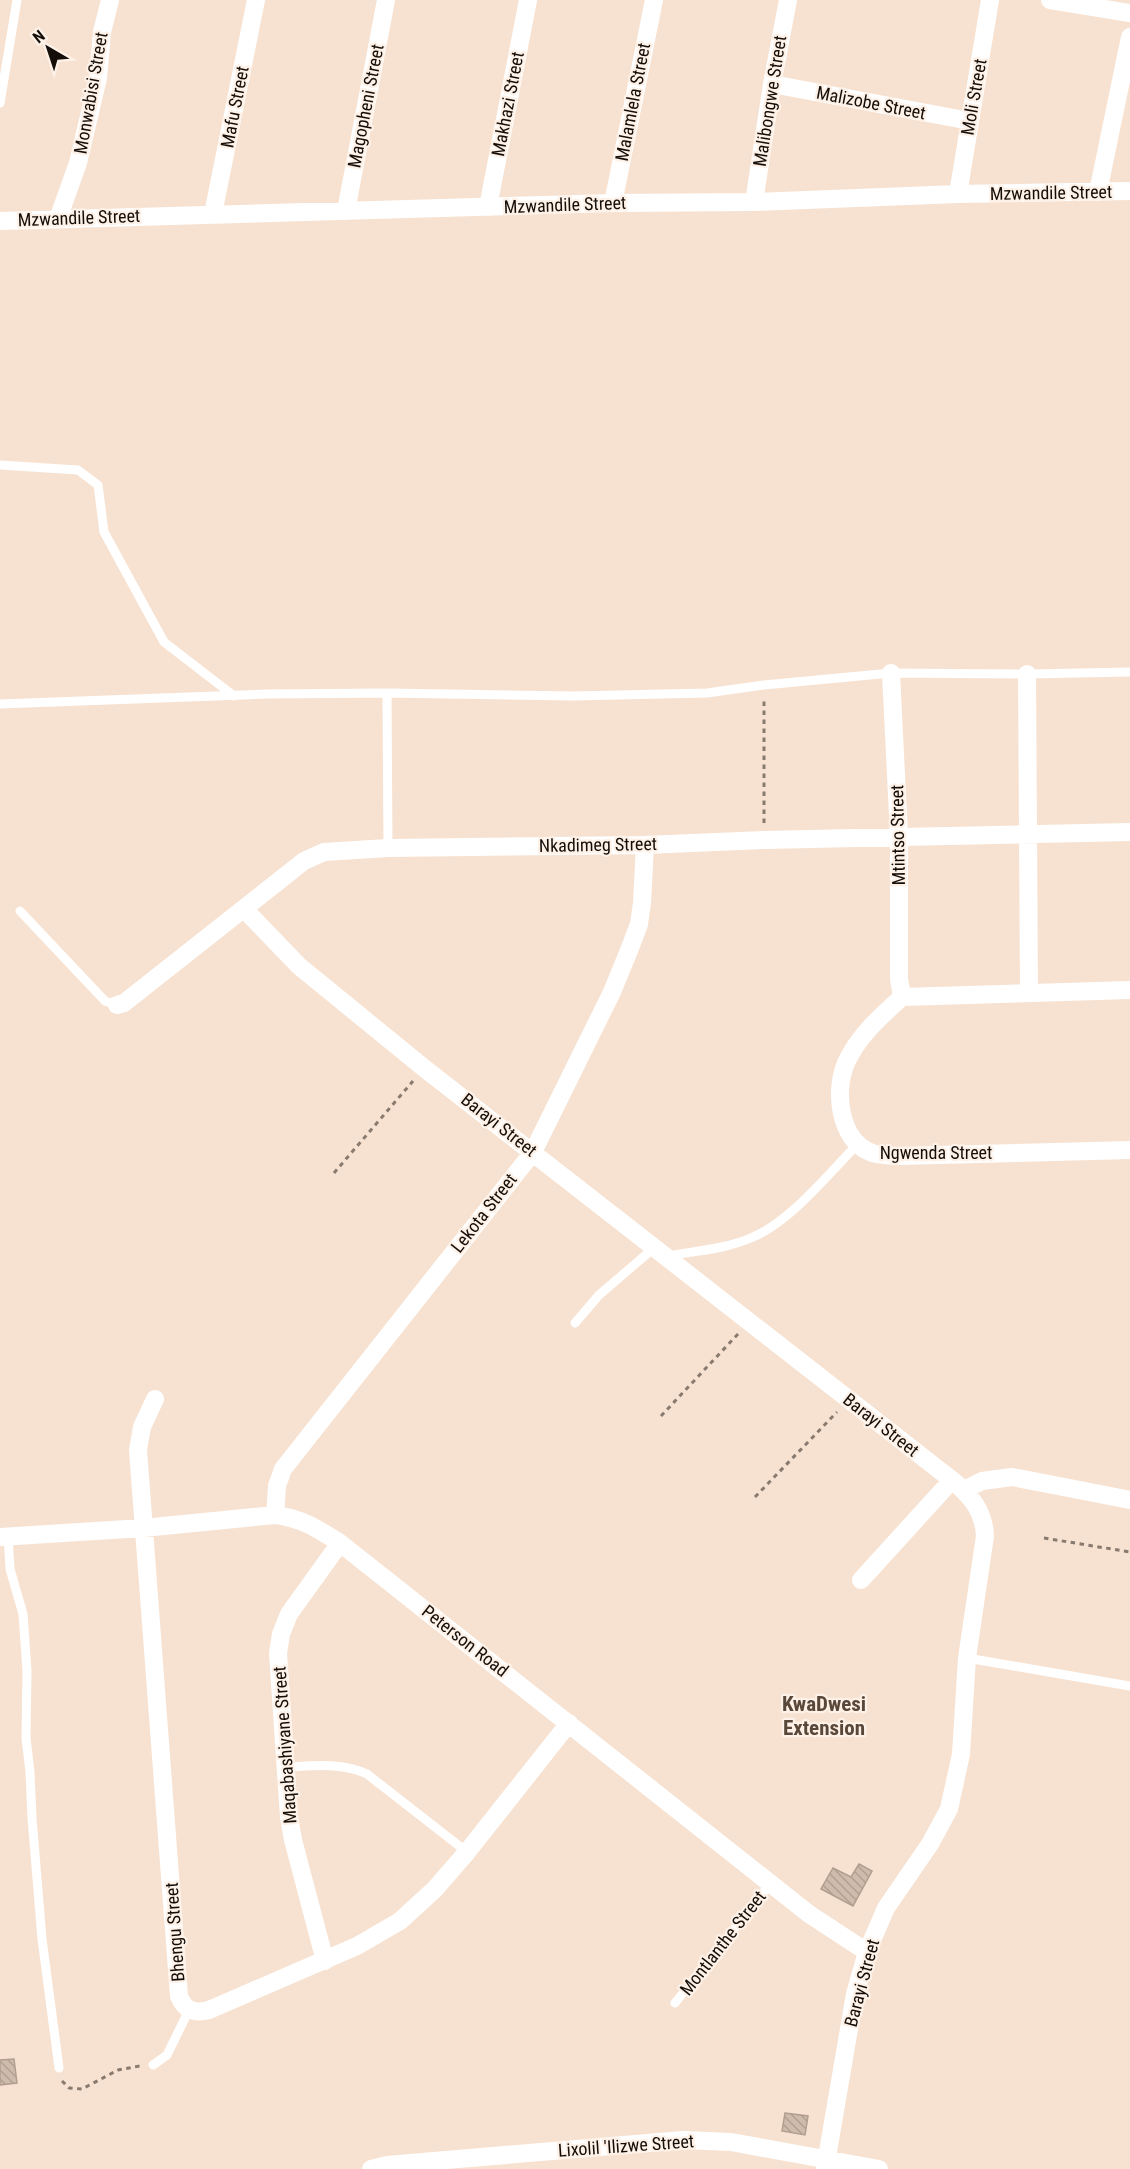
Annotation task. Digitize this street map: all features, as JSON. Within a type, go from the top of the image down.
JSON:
[{"type":"street","name":"Monwabisi Street","points":[[58,219],[81,152],[98,78],[102,32],[110,0]]},
{"type":"street","name":"Mafu Street","points":[[213,214],[256,0]]},
{"type":"street","name":"Magopheni Street","points":[[346,212],[386,0]]},
{"type":"street","name":"Makhazi Street","points":[[488,207],[528,0]]},
{"type":"street","name":"Malamlela Street","points":[[613,203],[654,0]]},
{"type":"street","name":"Malibongwe Street","points":[[754,202],[772,84],[788,0]]},
{"type":"street","name":"Moli Street","points":[[958,194],[990,0]]},
{"type":"street","points":[[1050,0],[1130,14]]},
{"type":"street","points":[[1098,192],[1130,37]]},
{"type":"street","name":"Malizobe Street","points":[[772,84],[970,121]]},
{"type":"street","name":"Mzwandile Street","points":[[0,220],[1130,191]]},
{"type":"street","name":"Mtintso Street","points":[[891,673],[899,836],[899,980],[902,997]]},
{"type":"street","points":[[1028,674],[1029,993]]},
{"type":"street","name":"Nkadimeg Street","points":[[117,1005],[124,1003],[245,910],[290,872],[313,856],[324,852],[388,848],[645,845],[899,836],[1130,832]]},
{"type":"street","name":"Lekota Street","points":[[275,1515],[277,1486],[283,1469],[534,1152],[612,992],[639,924],[645,845]]},
{"type":"street","name":"Barayi Street","points":[[245,910],[299,966],[424,1068],[958,1485],[979,1509],[985,1524],[985,1536],[967,1658],[962,1754],[949,1809],[930,1844],[886,1908],[867,1952],[855,1994],[826,2164]]},
{"type":"street","points":[[902,997],[1130,990]]},
{"type":"street","name":"Ngwenda Street","points":[[902,997],[876,1020],[858,1042],[845,1064],[841,1087],[842,1114],[857,1145],[872,1153],[897,1156],[1130,1150]]},
{"type":"street","name":"Bhengu Street","points":[[154,1399],[139,1438],[143,1528],[179,1996],[189,2010]]},
{"type":"street","points":[[861,1580],[958,1485],[1012,1477],[1130,1500]]},
{"type":"street","name":"Peterson Road","points":[[4,1537],[143,1528],[275,1515],[293,1517],[312,1525],[340,1543],[809,1914],[867,1952]]},
{"type":"street","name":"Maqabashiyane Street","points":[[325,1961],[289,1817],[278,1653],[281,1634],[289,1614],[340,1543]]},
{"type":"street","points":[[189,2010],[197,2012],[210,2010],[325,1961],[378,1936],[400,1921],[435,1889],[467,1852],[569,1723]]},
{"type":"street","name":"Lixolil 'Ilizwe Street","points":[[371,2169],[387,2165],[683,2140],[731,2142],[826,2164],[879,2169]]},
{"type":"lane","points":[[0,103],[18,0]]},
{"type":"lane","points":[[0,465],[78,470],[98,485],[104,532],[164,642],[234,696]]},
{"type":"lane","points":[[0,704],[387,693],[573,696],[707,693],[891,673],[1130,672]]},
{"type":"lane","points":[[387,693],[388,848]]},
{"type":"lane","points":[[20,911],[105,1001],[117,1005]]},
{"type":"lane","points":[[575,1323],[599,1295],[661,1251],[736,1243],[753,1238],[766,1230],[797,1206],[857,1145]]},
{"type":"lane","points":[[4,1537],[10,1569],[24,1614],[27,1671],[26,1738],[32,1818],[42,1939],[59,2068]]},
{"type":"lane","points":[[967,1658],[1130,1686]]},
{"type":"lane","points":[[286,1767],[355,1768],[367,1774],[467,1852]]},
{"type":"lane","name":"Montlanthe Street","points":[[675,2003],[771,1883]]},
{"type":"lane","points":[[153,2065],[167,2055],[189,2010]]},
{"type":"path","points":[[764,840],[765,685]]},
{"type":"path","points":[[334,1173],[424,1068]]},
{"type":"path","points":[[661,1416],[750,1322]]},
{"type":"path","points":[[755,1497],[849,1400]]},
{"type":"path","points":[[1044,1538],[1130,1552]]},
{"type":"path","points":[[59,2068],[62,2081],[69,2088],[82,2089],[118,2070],[153,2065]]},
{"type":"building","points":[[859,1864],[872,1871],[853,1906],[821,1889],[833,1868],[851,1877]]},
{"type":"building","points":[[14,2059],[17,2083],[0,2085],[0,2060]]},
{"type":"building","points":[[785,2113],[808,2116],[805,2135],[782,2131]]},
{"type":"district","name":"KwaDwesi Extension","points":[[824,1716]]}]
